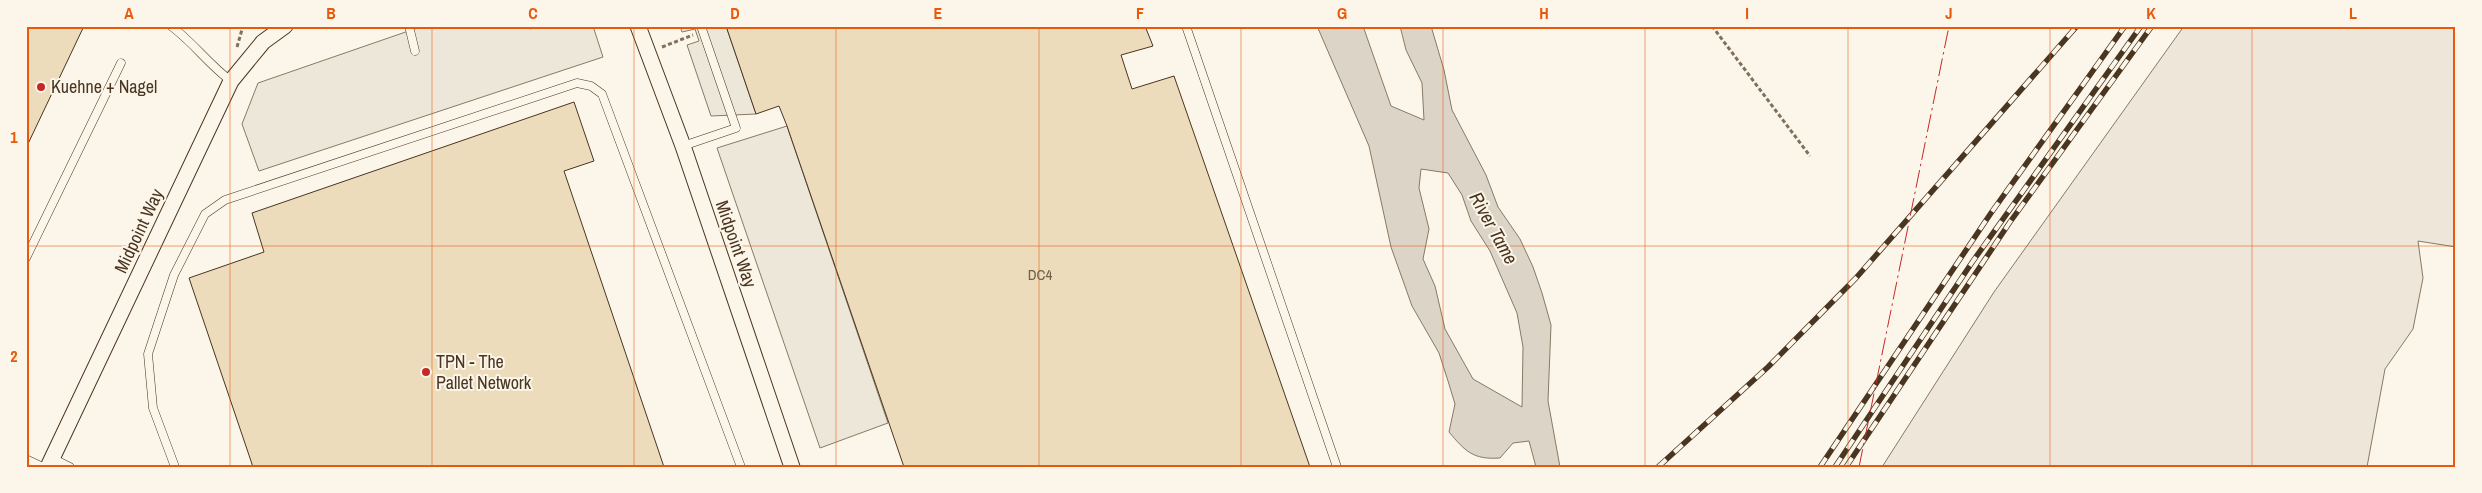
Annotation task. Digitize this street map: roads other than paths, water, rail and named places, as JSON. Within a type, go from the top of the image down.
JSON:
[{"type":"street","name":"Midpoint Way","points":[[48,464],[231,80],[263,42],[280,28]]},
{"type":"street","name":"Midpoint Way","points":[[641,29],[683,146],[792,467]]},
{"type":"lane","points":[[171,26],[195,45],[214,68],[231,80]]},
{"type":"lane","points":[[409,26],[416,51]]},
{"type":"lane","points":[[1186,26],[1337,467]]},
{"type":"lane","points":[[683,146],[736,128],[702,29]]},
{"type":"lane","points":[[26,258],[121,63]]},
{"type":"lane","points":[[175,467],[153,408],[148,354],[174,275],[205,214],[225,200],[576,83],[591,86],[602,94],[741,467]]},
{"type":"lane","points":[[26,459],[70,467]]},
{"type":"water","name":"River Tame","points":[[1317,26],[1363,26],[1391,106],[1424,120],[1422,83],[1406,50],[1400,26],[1431,26],[1444,70],[1452,110],[1486,175],[1498,207],[1520,239],[1542,293],[1551,325],[1548,401],[1560,467],[1536,467],[1529,441],[1513,443],[1500,458],[1491,458],[1476,456],[1470,453],[1449,432],[1455,404],[1439,353],[1412,306],[1391,247],[1369,146]],"holes":[[[1421,169],[1448,173],[1462,195],[1471,221],[1490,251],[1517,313],[1523,347],[1522,407],[1473,379],[1445,329],[1435,286],[1423,259],[1429,229],[1419,188]]]},
{"type":"railway","points":[[1658,467],[1768,367],[1856,278],[2077,26]]},
{"type":"railway","points":[[1820,467],[1991,213],[2125,26]]},
{"type":"railway","points":[[1835,467],[1973,261],[2141,26]]},
{"type":"railway","points":[[1846,467],[2010,222],[2152,26]]},
{"type":"place","name":"Kuehne + Nagel","points":[[41,87]]},
{"type":"place","name":"TPN - The Pallet Network","points":[[426,372]]}]
